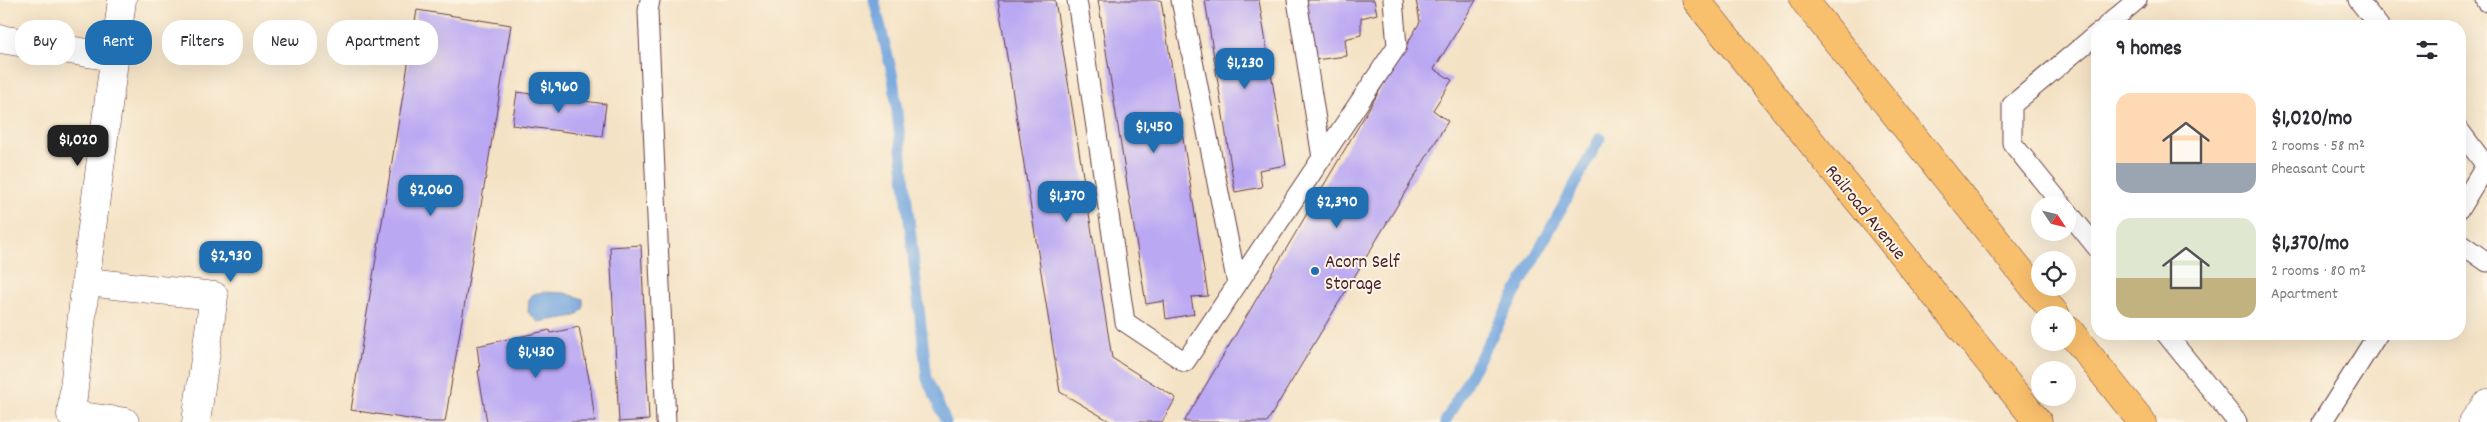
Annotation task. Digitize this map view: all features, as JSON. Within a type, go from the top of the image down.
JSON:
[{"type":"highway","name":"Railroad Avenue","points":[[1696,0],[2038,422]]},
{"type":"highway","points":[[1804,0],[2049,306]]},
{"type":"highway","points":[[2076,339],[2142,422]]},
{"type":"street","points":[[119,20],[122,0]]},
{"type":"street","points":[[0,39],[85,53]]},
{"type":"street","points":[[112,65],[71,415],[124,422]]},
{"type":"street","points":[[87,282],[214,296],[196,422]]},
{"type":"street","points":[[2473,422],[2487,403]]},
{"type":"lane","points":[[650,0],[648,11],[666,422]]},
{"type":"lane","points":[[1078,0],[1124,322],[1185,362],[1397,46],[1393,0]]},
{"type":"lane","points":[[1181,0],[1237,284]]},
{"type":"lane","points":[[1297,0],[1322,158]]},
{"type":"lane","points":[[2113,20],[2137,0]]},
{"type":"lane","points":[[2358,0],[2374,20]]},
{"type":"lane","points":[[2055,196],[2012,143],[2012,104],[2091,39]]},
{"type":"lane","points":[[2466,139],[2487,166],[2466,199]]},
{"type":"lane","points":[[2076,222],[2091,240]]},
{"type":"lane","points":[[2466,247],[2487,262]]},
{"type":"lane","points":[[2171,340],[2237,422]]},
{"type":"lane","points":[[2322,422],[2374,340]]},
{"type":"water","points":[[544,292],[565,293],[583,299],[583,309],[576,316],[538,322],[528,312],[529,300],[533,294]]},
{"type":"building","points":[[998,0],[1055,0],[1112,358],[1176,398],[1162,422],[1111,422],[1060,392]]},
{"type":"building","points":[[1098,0],[1161,0],[1208,296],[1191,297],[1194,314],[1166,319],[1164,301],[1146,304]]},
{"type":"building","points":[[1205,0],[1259,0],[1286,165],[1259,170],[1262,187],[1235,192]]},
{"type":"building","points":[[1297,0],[1374,0],[1377,14],[1361,18],[1361,35],[1345,39],[1347,56],[1306,61]]},
{"type":"building","name":"Acorn Self Storage","points":[[1416,0],[1476,0],[1434,69],[1452,80],[1433,110],[1448,121],[1267,422],[1184,422],[1420,22]]},
{"type":"building","points":[[417,10],[511,25],[445,422],[428,422],[351,410],[408,65],[438,65],[438,20],[415,20]]},
{"type":"building","points":[[517,92],[606,104],[602,136],[512,125]]},
{"type":"building","points":[[641,245],[649,420],[619,422],[610,247]]},
{"type":"building","points":[[579,327],[595,422],[487,422],[478,371],[480,370],[477,346],[550,330],[551,333]]},
{"type":"waterway","points":[[874,0],[893,77],[927,379],[946,422]]},
{"type":"waterway","points":[[1445,422],[1600,138]]},
{"type":"place","name":"Acorn Self Storage","points":[[1315,271]]}]
